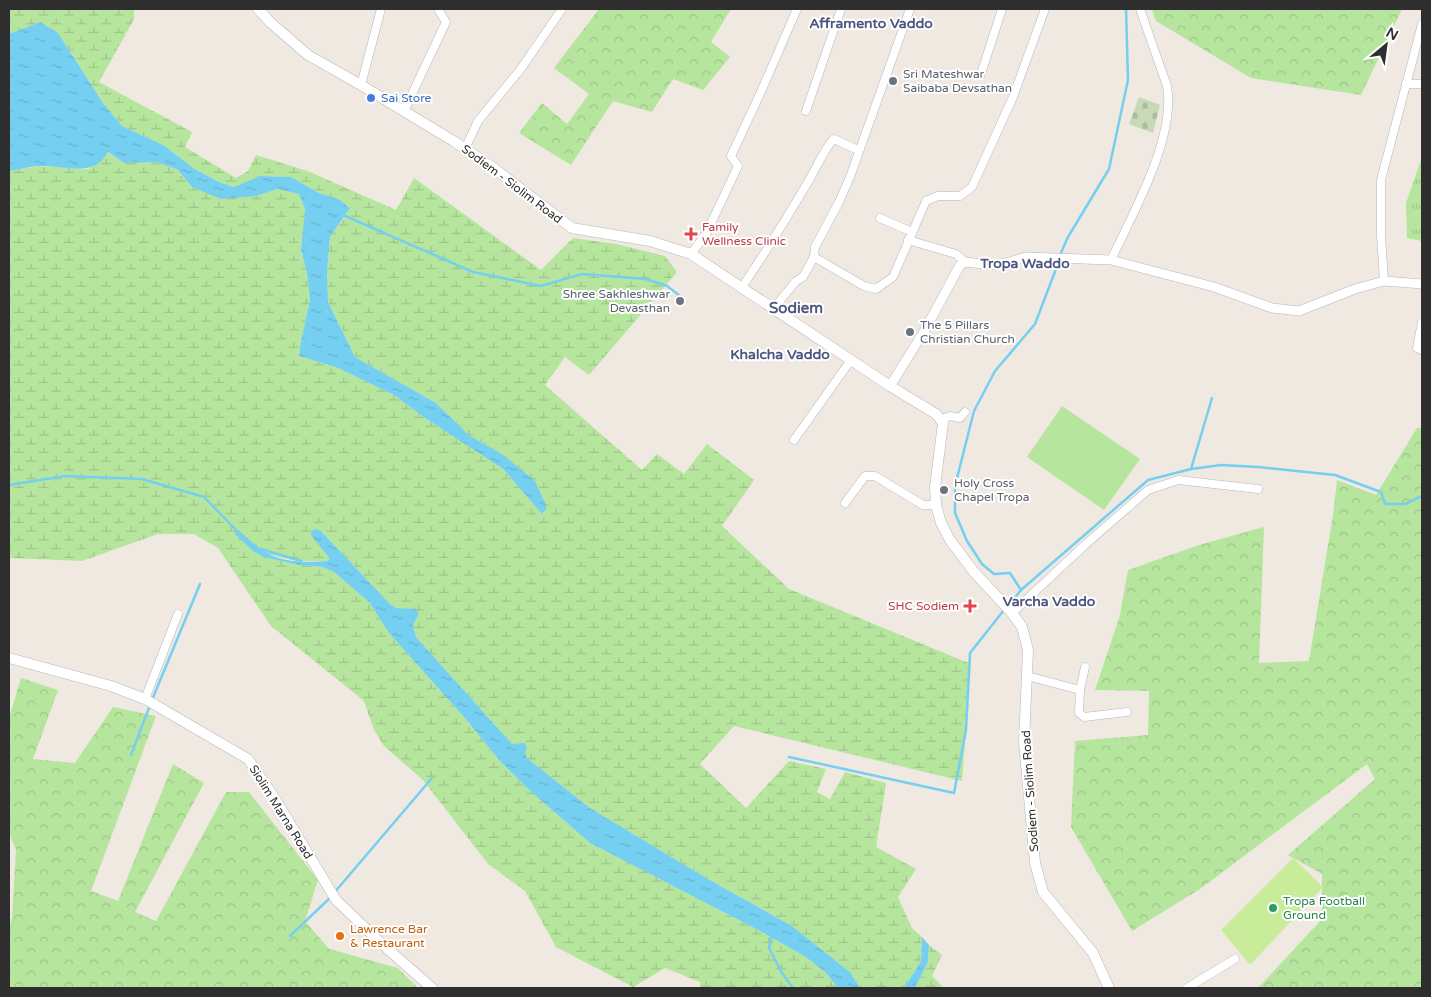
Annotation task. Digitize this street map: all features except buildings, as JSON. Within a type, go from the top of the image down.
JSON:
[{"type":"main road","name":"Sodiem - Siolim Road","points":[[258,9],[270,23],[308,55],[465,149],[495,169],[572,228],[650,241],[691,254],[942,419],[935,487],[936,505],[942,523],[950,540],[974,572],[1009,609],[1022,627],[1028,650],[1024,742],[1035,863],[1043,892],[1092,953],[1109,988]]},
{"type":"main road","name":"Siolim Marna Road","points":[[9,658],[111,686],[145,699],[248,759],[274,797],[336,900],[432,988]]},
{"type":"street","points":[[361,85],[381,9]]},
{"type":"street","points":[[404,111],[446,22],[438,9]]},
{"type":"street","points":[[465,149],[478,121],[520,70],[562,9]]},
{"type":"street","points":[[691,254],[706,234],[738,166],[731,156],[797,9]]},
{"type":"street","points":[[806,111],[841,9]]},
{"type":"street","points":[[774,308],[796,280],[803,277],[814,257],[815,247],[850,177],[858,150],[910,9]]},
{"type":"street","points":[[981,74],[1002,9]]},
{"type":"street","points":[[814,257],[864,286],[876,289],[893,277],[926,201],[938,196],[960,196],[972,187],[1013,97],[1045,9]]},
{"type":"street","points":[[1111,260],[1160,153],[1170,100],[1167,86],[1140,9]]},
{"type":"street","points":[[1384,280],[1381,235],[1381,180],[1422,24]]},
{"type":"street","points":[[1406,84],[1422,84]]},
{"type":"street","points":[[742,287],[778,234],[822,160],[828,144],[834,140],[858,150]]},
{"type":"street","points":[[880,218],[912,232]]},
{"type":"street","points":[[908,240],[956,254],[965,262]]},
{"type":"street","points":[[890,386],[925,330],[960,265],[965,262],[1006,263],[1026,257],[1111,260],[1214,288],[1272,308],[1299,311],[1384,280],[1422,284]]},
{"type":"street","points":[[1422,322],[1417,348],[1422,350]]},
{"type":"street","points":[[794,440],[850,360]]},
{"type":"street","points":[[942,419],[950,416],[960,418],[965,412]]},
{"type":"street","points":[[845,503],[865,476],[875,476],[923,505],[936,505]]},
{"type":"street","points":[[1009,609],[1148,490],[1178,480],[1258,488]]},
{"type":"street","points":[[145,699],[178,614]]},
{"type":"street","points":[[1085,667],[1080,690],[1079,713],[1084,717],[1127,712]]},
{"type":"street","points":[[1027,676],[1080,690]]},
{"type":"street","points":[[1187,988],[1234,959]]},
{"type":"green space","points":[[9,9],[134,9],[134,19],[99,82],[192,132],[185,147],[236,178],[248,171],[256,155],[310,172],[396,210],[414,178],[541,270],[573,238],[616,244],[665,256],[677,272],[589,375],[565,357],[545,385],[642,470],[657,454],[684,474],[707,444],[754,480],[722,526],[789,589],[971,664],[962,781],[734,726],[700,764],[746,808],[789,761],[826,769],[817,792],[830,799],[845,772],[886,783],[876,847],[916,869],[898,897],[912,928],[922,937],[921,961],[904,988],[860,988],[850,972],[792,926],[708,879],[590,808],[527,758],[518,745],[512,744],[416,637],[413,625],[419,614],[410,608],[404,610],[391,605],[323,533],[331,560],[297,561],[253,551],[299,565],[322,567],[334,572],[369,602],[389,633],[464,717],[500,761],[528,789],[590,843],[760,931],[806,957],[825,972],[838,988],[700,988],[700,982],[665,968],[633,987],[556,947],[525,891],[488,864],[423,780],[384,746],[374,730],[364,701],[271,626],[218,548],[194,534],[158,534],[82,561],[9,558],[9,171],[39,166],[89,169],[107,152],[124,163],[155,162],[177,169],[192,187],[256,196],[277,189],[299,194],[305,209],[301,249],[307,274],[310,300],[299,356],[338,368],[394,395],[422,416],[503,469],[542,514],[547,508],[502,454],[470,436],[436,403],[355,357],[328,302],[327,273],[330,237],[350,207],[340,200],[319,193],[291,177],[260,176],[234,187],[219,182],[193,168],[165,146],[122,126],[103,103],[58,33],[40,22],[9,34]]},
{"type":"green space","points":[[599,9],[731,9],[711,42],[730,57],[703,90],[673,79],[652,112],[613,101],[571,165],[519,133],[542,103],[567,124],[589,94],[554,68]]},
{"type":"green space","points":[[1152,9],[1402,9],[1361,95],[1251,78],[1156,21]]},
{"type":"green space","points":[[1139,97],[1160,105],[1153,133],[1129,124]]},
{"type":"green space","points":[[1422,157],[1422,241],[1407,238],[1406,203]]},
{"type":"green space","points":[[1062,406],[1140,459],[1104,510],[1027,457]]},
{"type":"green space","points":[[1417,428],[1422,428],[1422,988],[1258,988],[1322,919],[1322,874],[1288,855],[1375,779],[1367,764],[1200,889],[1132,931],[1071,827],[1075,741],[1148,735],[1149,691],[1095,690],[1120,615],[1128,570],[1199,545],[1264,527],[1259,663],[1309,661],[1337,480],[1376,495]]},
{"type":"green space","points":[[21,678],[58,690],[33,759],[75,763],[113,707],[156,716],[91,891],[118,901],[173,764],[204,783],[135,912],[156,921],[226,792],[249,792],[318,880],[305,921],[329,949],[398,968],[418,988],[9,988],[9,929],[12,917],[16,850],[9,833],[9,718]]},
{"type":"green space","name":"Tropa Football Ground","points":[[1293,858],[1323,887],[1250,965],[1221,930]]},
{"type":"green space","points":[[929,945],[942,955],[932,976],[944,988],[915,988],[928,962]]},
{"type":"water","points":[[40,22],[58,33],[103,103],[122,126],[165,146],[193,168],[219,182],[234,187],[260,176],[291,177],[319,193],[340,200],[350,208],[330,237],[327,273],[328,302],[355,357],[436,403],[470,436],[502,454],[535,481],[547,508],[542,514],[503,469],[422,416],[394,395],[338,368],[299,356],[310,300],[307,274],[301,249],[305,209],[299,194],[277,189],[256,196],[221,199],[192,187],[177,169],[155,162],[124,163],[108,152],[102,160],[87,168],[40,166],[9,171],[9,34]]},
{"type":"water","points":[[235,528],[258,547],[273,556],[286,560],[307,562],[327,561],[330,559],[311,535],[311,532],[315,529],[320,530],[391,605],[416,609],[419,614],[413,625],[416,637],[512,744],[524,743],[527,747],[525,753],[527,758],[590,808],[708,879],[792,926],[850,972],[860,988],[838,988],[825,972],[806,957],[760,931],[590,843],[528,789],[500,761],[464,717],[389,633],[369,602],[334,572],[322,567],[299,565],[264,557],[253,551],[235,534]]},
{"type":"water","points":[[922,937],[929,945],[928,962],[915,988],[904,988],[921,961]]},
{"type":"waterway","points":[[1060,255],[1068,237],[1109,169],[1128,80],[1126,9]]},
{"type":"waterway","points":[[343,215],[473,272],[541,286],[582,274],[646,279],[667,286],[680,296]]},
{"type":"waterway","points":[[1021,590],[1010,573],[994,574],[982,564],[967,541],[955,513],[955,486],[974,411],[995,371],[1035,324],[1059,261]]},
{"type":"waterway","points":[[1191,469],[1212,398]]},
{"type":"waterway","points":[[1008,606],[1021,590],[1148,480],[1191,469],[1221,465],[1258,467],[1335,475],[1381,492],[1385,504],[1405,504],[1422,496]]},
{"type":"waterway","points":[[9,485],[65,476],[142,479],[204,497],[237,531]]},
{"type":"waterway","points":[[261,549],[301,561]]},
{"type":"waterway","points":[[152,700],[200,584]]},
{"type":"waterway","points":[[789,757],[954,793],[966,730],[970,653],[1004,610]]},
{"type":"waterway","points":[[131,755],[150,705]]},
{"type":"waterway","points":[[334,893],[432,778]]},
{"type":"waterway","points":[[290,936],[331,897]]},
{"type":"waterway","points":[[772,934],[769,948],[782,973],[793,988]]},
{"type":"place","name":"Sri Mateshwar Saibaba Devsathan","points":[[893,81]]},
{"type":"place","name":"Sai Store","points":[[371,98]]},
{"type":"place","name":"Family Wellness Clinic","points":[[691,234]]},
{"type":"place","name":"Shree Sakhleshwar Devasthan","points":[[680,301]]},
{"type":"place","name":"The 5 Pillars Christian Church","points":[[910,332]]},
{"type":"place","name":"Holy Cross Chapel Tropa","points":[[944,490]]},
{"type":"place","name":"SHC Sodiem","points":[[970,606]]},
{"type":"place","name":"Tropa Football Ground","points":[[1273,908]]},
{"type":"place","name":"Lawrence Bar & Restaurant","points":[[340,936]]},
{"type":"district","name":"Afframento Vaddo","points":[[871,23]]},
{"type":"district","name":"Tropa Waddo","points":[[1025,263]]},
{"type":"district","name":"Sodiem","points":[[796,308]]},
{"type":"district","name":"Khalcha Vaddo","points":[[780,354]]},
{"type":"district","name":"Varcha Vaddo","points":[[1049,601]]}]
